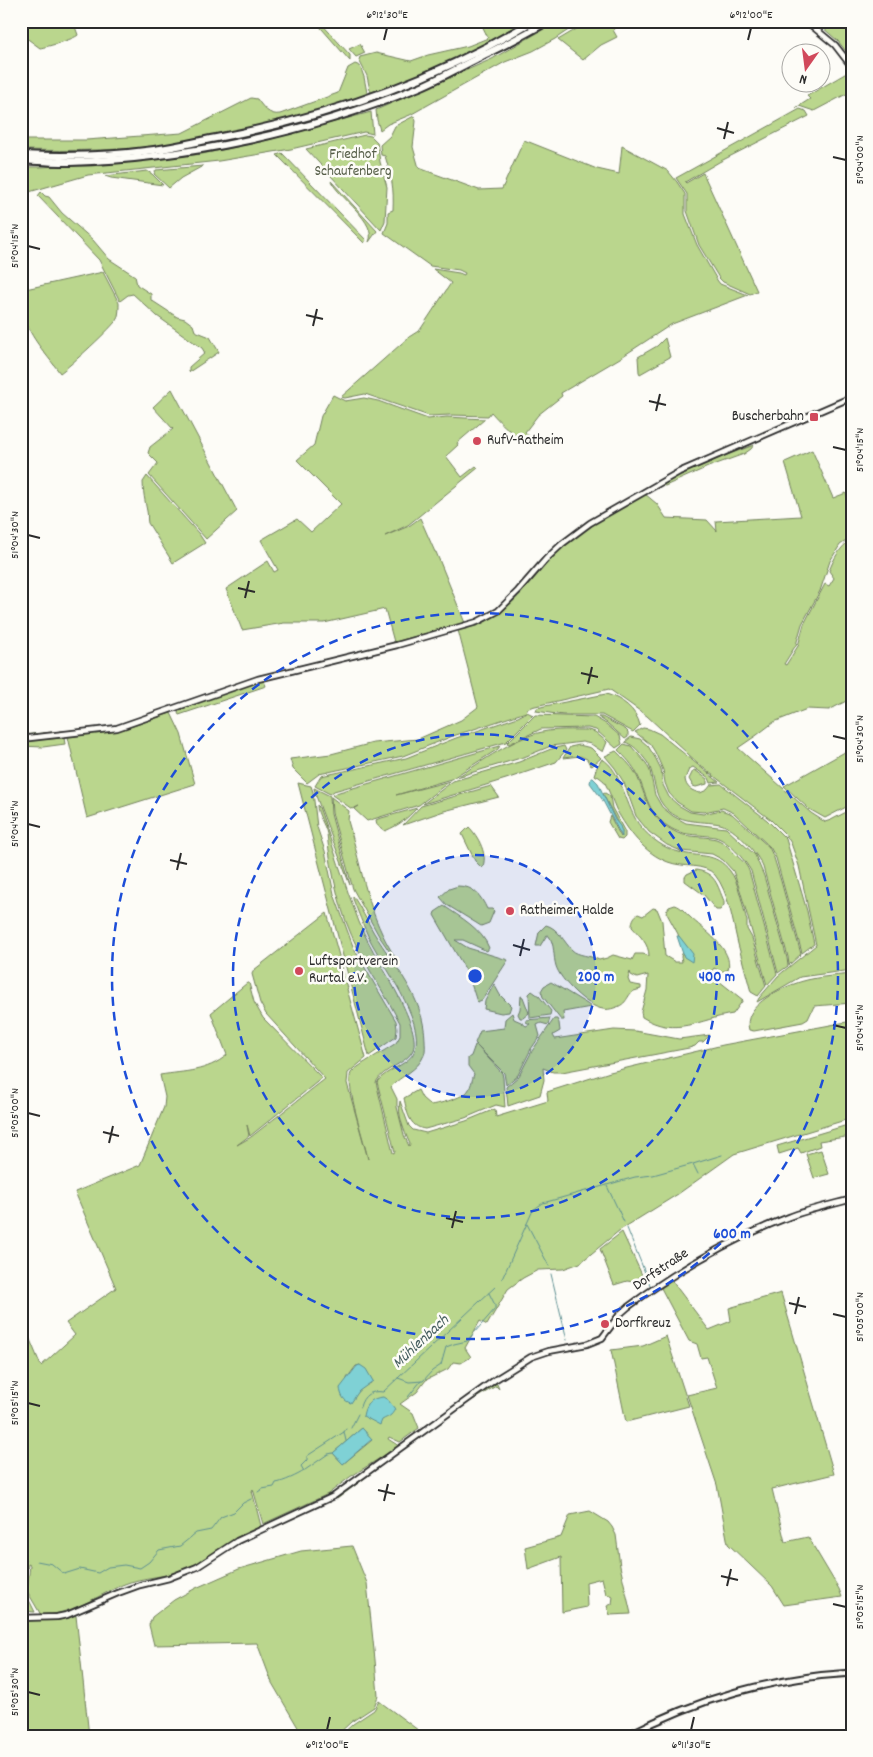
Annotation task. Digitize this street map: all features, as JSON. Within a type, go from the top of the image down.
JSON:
[{"type":"highway","points":[[21,155],[103,155],[154,150],[263,129],[307,118],[360,102],[410,83],[485,48],[533,21]]},
{"type":"highway","points":[[21,160],[70,162],[161,154],[221,145],[288,131],[354,111],[417,88],[530,32],[548,21]]},
{"type":"main road","points":[[806,21],[835,45],[852,67]]},
{"type":"main road","points":[[21,739],[117,728],[258,679],[397,646],[477,622],[498,611],[546,559],[590,523],[679,472],[852,397]]},
{"type":"main road","name":"Dorfstraße","points":[[21,1618],[52,1618],[67,1615],[133,1588],[169,1578],[196,1567],[237,1541],[334,1496],[496,1379],[531,1358],[549,1351],[587,1344],[602,1338],[620,1314],[628,1307],[687,1267],[715,1251],[790,1216],[852,1199]]},
{"type":"main road","points":[[626,1736],[686,1708],[750,1687],[814,1676],[852,1673]]},
{"type":"green space","points":[[21,21],[73,21],[78,35],[66,41],[40,48],[21,34]]},
{"type":"green space","points":[[315,21],[319,21],[350,55],[350,61]]},
{"type":"green space","points":[[480,21],[531,21],[433,71],[371,95],[367,76],[359,60],[360,57],[376,53],[411,61],[468,46],[488,38]]},
{"type":"green space","points":[[558,21],[582,21],[533,51],[505,62],[380,130],[376,110],[492,59]]},
{"type":"green space","points":[[590,21],[626,21],[613,30],[617,37],[601,45],[583,60],[558,40]]},
{"type":"green space","points":[[815,21],[841,21],[852,35],[852,59],[838,41]]},
{"type":"green space","points":[[360,44],[365,53],[356,57],[349,49]]},
{"type":"green space","points":[[355,64],[360,66],[368,98],[298,118],[228,134],[160,146],[100,150],[21,150],[21,140],[86,140],[182,133],[251,98],[257,99],[269,112],[280,114],[338,93],[348,68]]},
{"type":"green space","points":[[850,71],[852,74],[852,91],[814,111],[799,106],[810,99],[807,96],[814,92],[830,92],[830,83]]},
{"type":"green space","points":[[800,109],[806,111],[809,116],[719,162],[685,182],[703,173],[757,291],[750,294],[723,282],[719,278],[699,245],[687,211],[687,194],[676,178]]},
{"type":"green space","points":[[371,112],[373,134],[364,132],[291,149],[219,161],[88,175],[21,196],[21,184],[26,182],[27,173],[21,171],[21,167],[124,163],[202,154],[264,141]]},
{"type":"green space","points":[[414,116],[416,121],[413,147],[419,168],[479,190],[502,189],[524,140],[597,169],[619,174],[622,146],[668,171],[685,194],[685,214],[697,245],[717,280],[720,284],[748,295],[672,324],[561,393],[562,396],[538,415],[525,432],[533,441],[522,439],[516,435],[491,412],[488,416],[429,416],[365,394],[341,397],[409,337],[420,330],[451,283],[433,269],[464,275],[465,273],[459,270],[430,266],[384,233],[388,223],[388,212],[393,210],[393,195],[389,171],[385,156],[381,155],[380,145],[390,136],[395,126]]},
{"type":"green space","name":"Friedhof Schaufenberg","points":[[365,135],[371,136],[377,142],[387,187],[385,221],[381,230],[306,149]]},
{"type":"green space","points":[[282,153],[366,240],[364,243],[277,155]]},
{"type":"green space","points":[[203,166],[181,178],[169,188],[154,174],[156,170]]},
{"type":"green space","points":[[147,171],[163,185],[105,176]]},
{"type":"green space","points":[[331,181],[377,231],[369,242],[368,226]]},
{"type":"green space","points":[[41,192],[49,197],[62,213],[93,240],[109,259],[135,276],[137,285],[151,294],[151,300],[177,317],[185,319],[193,325],[195,331],[210,337],[219,352],[189,372],[189,367],[205,353],[202,348],[157,316],[133,294],[120,301],[99,260],[38,196]]},
{"type":"green space","points":[[103,272],[119,303],[117,319],[108,330],[60,373],[32,335],[24,316],[21,290]]},
{"type":"green space","points":[[665,338],[670,357],[640,374],[638,357],[657,346]]},
{"type":"green space","points":[[172,389],[237,511],[206,539],[149,475],[158,463],[148,453],[150,447],[173,429],[153,407]]},
{"type":"green space","points":[[333,395],[345,401],[364,398],[378,401],[428,419],[447,417],[485,419],[457,443],[458,445],[446,456],[462,477],[476,466],[478,468],[408,525],[385,536],[409,526],[420,518],[465,623],[394,642],[385,609],[324,623],[284,623],[242,630],[226,589],[268,561],[274,572],[278,570],[261,540],[297,519],[311,532],[341,504],[297,460],[314,445],[321,416]]},
{"type":"green space","points":[[754,445],[744,454],[665,486],[660,485],[694,468]]},
{"type":"green space","points":[[812,450],[833,498],[846,493],[852,514],[852,537],[840,545],[830,561],[820,591],[802,624],[796,645],[784,664],[786,665],[798,646],[804,624],[825,584],[829,586],[834,578],[829,571],[835,557],[852,539],[852,698],[829,710],[807,709],[774,722],[738,748],[811,813],[825,822],[852,809],[852,970],[800,977],[757,1002],[778,976],[816,945],[799,866],[791,843],[771,820],[701,766],[647,716],[609,689],[531,707],[526,712],[453,736],[403,756],[319,774],[307,783],[293,769],[290,759],[331,754],[373,743],[418,739],[461,720],[478,707],[458,630],[476,626],[491,619],[518,596],[567,543],[595,523],[645,494],[657,504],[666,518],[707,520],[717,531],[716,521],[801,516],[785,462]]},
{"type":"green space","points":[[147,476],[205,543],[173,563],[148,523],[143,482]]},
{"type":"green space","points":[[262,680],[266,686],[179,715],[178,713],[181,708]]},
{"type":"green space","points":[[606,694],[622,701],[635,714],[640,725],[633,732],[602,715],[563,715],[536,711],[537,708],[545,706]]},
{"type":"green space","points":[[527,712],[533,715],[506,742],[334,791],[330,794],[315,786],[321,776],[406,758]]},
{"type":"green space","points":[[171,713],[181,734],[195,784],[87,818],[68,737],[124,729]]},
{"type":"green space","points":[[535,715],[594,717],[620,736],[622,744],[616,748],[596,730],[588,728],[541,729],[509,744],[507,743]]},
{"type":"green space","points":[[598,717],[602,717],[625,729],[628,732],[628,737],[625,739]]},
{"type":"green space","points":[[105,727],[21,737],[21,735]]},
{"type":"green space","points":[[643,728],[660,734],[719,782],[711,783],[709,778],[693,767],[689,769],[685,779],[690,789],[700,793],[707,790],[711,785],[721,784],[767,820],[786,839],[807,911],[814,944],[802,953],[776,858],[770,847],[734,813],[723,808],[704,812],[691,811],[677,802],[669,793],[663,770],[655,752],[650,744],[635,732]]},
{"type":"green space","points":[[553,730],[588,730],[595,732],[607,742],[603,752],[591,744],[582,742],[551,746],[524,757],[457,777],[498,751],[531,735]]},
{"type":"green space","points":[[631,737],[640,739],[648,746],[661,769],[663,785],[669,797],[678,805],[690,812],[703,814],[721,810],[732,814],[769,847],[781,881],[801,954],[789,965],[763,867],[756,855],[733,830],[726,826],[683,819],[669,811],[658,796],[648,764],[637,749],[625,742]]},
{"type":"green space","points":[[64,738],[65,744],[43,747],[21,746],[21,741]]},
{"type":"green space","points":[[624,744],[631,746],[646,763],[650,771],[655,795],[662,807],[686,823],[726,828],[755,855],[764,876],[788,966],[778,973],[751,871],[745,861],[731,846],[720,839],[687,834],[674,830],[661,821],[652,811],[640,780],[629,761],[618,750]]},
{"type":"green space","points":[[579,745],[591,748],[601,758],[592,766],[587,759],[580,756],[563,758],[570,747]]},
{"type":"green space","points":[[500,746],[451,779],[396,795],[450,781],[419,805],[367,821],[354,809],[359,806],[352,809],[332,795],[339,792]]},
{"type":"green space","points":[[564,746],[566,750],[556,762],[423,804],[453,781],[519,762],[551,749]]},
{"type":"green space","points":[[852,748],[852,804],[825,818],[809,809],[784,786]]},
{"type":"green space","points":[[616,751],[634,771],[657,819],[677,833],[719,840],[728,846],[747,866],[777,974],[767,985],[733,871],[723,860],[712,854],[681,851],[667,845],[649,832],[636,816],[624,783],[605,756]]},
{"type":"green space","points":[[602,759],[614,771],[631,811],[641,827],[649,835],[663,846],[674,851],[706,856],[718,860],[730,871],[738,888],[747,921],[747,929],[752,938],[766,986],[758,996],[751,992],[730,908],[720,882],[711,871],[700,867],[668,862],[644,847],[616,809],[604,781],[594,775]]},
{"type":"green space","points":[[695,770],[707,779],[707,784],[693,786],[689,779]]},
{"type":"green space","points":[[298,783],[311,786],[317,827],[325,851],[334,894],[354,949],[396,1021],[396,1037],[369,1056]]},
{"type":"green space","points":[[491,786],[499,797],[444,811],[403,825],[421,806]]},
{"type":"green space","points":[[314,788],[330,796],[331,814],[350,885],[316,796]]},
{"type":"green space","points":[[605,793],[610,796],[612,808],[625,832],[625,837],[622,840],[618,839],[608,822],[610,816],[621,837],[622,832],[603,794]]},
{"type":"green space","points":[[331,797],[349,811],[348,821],[372,909],[396,961],[379,936],[353,889],[332,813]]},
{"type":"green space","points":[[317,805],[359,922],[400,999],[413,1031],[414,1044],[410,1055],[384,1073],[376,1082],[393,1153],[395,1152],[377,1082],[408,1060],[412,1055],[415,1050],[416,1038],[414,1024],[401,992],[369,938],[353,896],[407,984],[420,1010],[425,1040],[424,1055],[414,1069],[391,1087],[397,1099],[397,1107],[404,1135],[409,1146],[410,1144],[400,1117],[400,1101],[409,1126],[413,1130],[426,1133],[466,1121],[495,1109],[496,1117],[548,1101],[547,1092],[610,1072],[723,1045],[852,1021],[852,1118],[734,1154],[678,1194],[620,1230],[580,1263],[563,1269],[538,1270],[523,1278],[508,1289],[487,1325],[480,1321],[465,1348],[471,1357],[461,1363],[453,1362],[448,1369],[426,1380],[417,1392],[400,1404],[413,1413],[419,1428],[400,1442],[389,1437],[388,1439],[399,1446],[350,1477],[328,1494],[263,1524],[253,1489],[261,1526],[189,1568],[172,1574],[130,1582],[72,1609],[61,1612],[41,1615],[27,1591],[30,1565],[28,1564],[24,1590],[35,1612],[21,1611],[21,1318],[41,1366],[75,1335],[66,1323],[116,1288],[75,1192],[140,1165],[164,1107],[165,1097],[160,1075],[204,1068],[227,1055],[211,1013],[247,983],[249,983],[254,1002],[263,1018],[322,1078],[250,1136],[247,1125],[249,1136],[237,1145],[251,1137],[325,1079],[266,1014],[260,1003],[252,974],[254,970],[327,913],[366,1058],[348,1073],[347,1083],[368,1159],[353,1101],[351,1073],[396,1043],[400,1036],[400,1023],[358,949],[346,922],[334,878],[327,834]],"holes":[[[360,1365],[371,1383],[359,1391],[351,1402],[347,1378],[356,1366]],[[362,1428],[372,1440],[343,1464],[333,1453]]]},
{"type":"green space","points":[[417,808],[402,821],[385,831],[377,825],[376,820],[378,819]]},
{"type":"green space","points":[[469,827],[479,841],[483,852],[484,863],[482,868],[475,861],[462,834]]},
{"type":"green space","points":[[696,870],[708,874],[715,881],[724,901],[724,905],[720,910],[716,910],[704,895],[685,881],[687,874]]},
{"type":"green space","points":[[464,886],[473,890],[487,909],[494,911],[489,923],[481,926],[447,905],[440,897],[449,889]]},
{"type":"green space","points":[[675,905],[681,908],[722,947],[729,962],[728,970],[721,972],[714,968],[711,972],[711,978],[714,981],[719,981],[743,1000],[733,1014],[677,1027],[654,1023],[642,1017],[641,1012],[647,990],[648,975],[637,978],[631,975],[630,972],[628,979],[630,984],[641,986],[641,989],[631,993],[625,1002],[619,1006],[607,1009],[597,1007],[582,998],[563,978],[556,966],[549,936],[547,935],[540,946],[536,946],[539,932],[546,925],[557,932],[575,952],[599,960],[613,955],[632,960],[635,954],[649,956],[646,944],[632,925],[636,915],[643,916],[653,908],[657,909],[662,921],[665,956],[675,962],[682,962],[681,956],[683,952],[678,934],[666,912],[669,907]]},
{"type":"green space","points":[[444,906],[476,929],[489,948],[487,951],[463,940],[455,940],[468,948],[508,960],[482,1000],[477,1002],[468,974],[434,915],[435,912]]},
{"type":"green space","points":[[852,974],[852,1003],[814,1006],[808,1019],[803,1022],[754,1031],[749,1030],[748,1022],[756,1007],[779,990],[808,980]]},
{"type":"green space","points":[[551,982],[591,1007],[563,1012],[564,1020],[561,1020],[543,997],[541,991],[544,986]]},
{"type":"green space","points":[[494,984],[500,995],[511,1006],[509,1012],[501,1013],[484,1009],[485,1001]]},
{"type":"green space","points":[[532,991],[539,996],[551,1011],[550,1015],[530,1018],[529,994]]},
{"type":"green space","points":[[521,996],[529,1013],[523,1018],[520,1018],[518,1014]]},
{"type":"green space","points":[[512,1013],[514,1019],[526,1026],[530,1024],[526,1020],[550,1018],[548,1025],[541,1023],[537,1025],[540,1036],[518,1075],[506,1085],[504,1073],[477,1046],[502,1073],[505,1107],[496,1105],[465,1118],[425,1129],[415,1125],[410,1118],[404,1098],[418,1090],[422,1098],[430,1105],[448,1101],[466,1093],[474,1074],[468,1066],[468,1058],[471,1056],[475,1045],[477,1045],[475,1043],[480,1031],[504,1028],[505,1019]]},
{"type":"green space","points":[[554,1019],[557,1019],[559,1023],[560,1031],[553,1035],[555,1039],[614,1030],[635,1031],[679,1039],[710,1035],[703,1042],[699,1042],[689,1048],[562,1072],[553,1072],[543,1068],[544,1080],[540,1095],[508,1106],[506,1087],[519,1076],[532,1051]]},
{"type":"green space","points":[[851,1124],[852,1136],[819,1141],[820,1146],[801,1153],[798,1148],[779,1154],[777,1146]]},
{"type":"green space","points":[[821,1150],[829,1174],[814,1178],[806,1154]]},
{"type":"green space","points":[[622,1232],[642,1275],[634,1282],[627,1281],[614,1285],[600,1249]]},
{"type":"green space","points":[[672,1281],[709,1330],[731,1321],[729,1308],[781,1293],[834,1474],[772,1489],[785,1542],[808,1537],[842,1597],[784,1605],[772,1586],[728,1544],[717,1485],[687,1395],[717,1388],[707,1357],[701,1358],[697,1344],[689,1341],[661,1288]]},
{"type":"green space","points":[[666,1336],[689,1406],[626,1422],[611,1350],[643,1346]]},
{"type":"green space","points":[[495,1383],[499,1389],[496,1386],[454,1411],[337,1499],[339,1494],[455,1408]]},
{"type":"green space","points":[[590,1511],[608,1522],[616,1535],[620,1566],[631,1614],[610,1615],[607,1606],[612,1604],[613,1596],[606,1594],[602,1578],[586,1582],[587,1607],[562,1612],[561,1557],[528,1569],[525,1547],[561,1537],[570,1515]]},
{"type":"green space","points":[[352,1546],[367,1583],[378,1696],[374,1707],[351,1722],[336,1736],[303,1736],[272,1683],[257,1643],[154,1645],[149,1625],[152,1617],[174,1600],[196,1588],[239,1569],[301,1551]]},
{"type":"green space","points":[[73,1615],[76,1616],[89,1736],[21,1736],[21,1620],[60,1620]]},
{"type":"green space","points":[[379,1701],[426,1736],[340,1736],[353,1724],[374,1710]]},
{"type":"water","points":[[591,778],[598,783],[615,820],[620,826],[622,837],[602,799],[590,783]]},
{"type":"water","points":[[677,936],[693,954],[692,962],[684,957]]},
{"type":"water","points":[[360,1365],[366,1369],[373,1381],[359,1391],[351,1403],[343,1397],[340,1388],[357,1366]]},
{"type":"water","points":[[383,1397],[395,1409],[391,1415],[382,1420],[380,1425],[363,1416],[369,1402]]},
{"type":"water","points":[[362,1428],[372,1439],[343,1464],[333,1453]]},
{"type":"waterway","points":[[693,1164],[722,1155]]},
{"type":"waterway","name":"Mühlenbach","points":[[502,1279],[533,1210],[543,1203],[635,1177],[653,1175],[693,1164],[698,1174]]},
{"type":"waterway","points":[[607,1186],[624,1222]]},
{"type":"waterway","points":[[527,1224],[549,1266]]},
{"type":"waterway","points":[[627,1228],[650,1285]]},
{"type":"waterway","points":[[551,1274],[567,1340]]},
{"type":"waterway","name":"Mühlenbach","points":[[360,1407],[365,1396],[375,1392],[383,1392],[495,1287]]},
{"type":"waterway","points":[[398,1378],[409,1382],[423,1381],[441,1365],[446,1347],[467,1341],[495,1309],[489,1293]]},
{"type":"waterway","points":[[408,1397],[421,1381]]},
{"type":"waterway","name":"Mühlenbach","points":[[351,1428],[358,1414]]},
{"type":"waterway","name":"Mühlenbach","points":[[258,1492],[262,1489],[274,1487],[276,1483],[304,1471],[301,1466],[307,1460],[307,1456],[346,1429]]},
{"type":"waterway","points":[[344,1432],[346,1441]]},
{"type":"waterway","points":[[305,1470],[328,1454],[333,1453]]},
{"type":"waterway","name":"Mühlenbach","points":[[37,1561],[52,1564],[64,1574],[80,1569],[98,1573],[108,1567],[124,1565],[140,1568],[149,1562],[159,1550],[180,1546],[196,1533],[211,1530],[221,1517],[234,1512],[243,1503],[251,1499]]},
{"type":"waterway","points":[[21,1561],[26,1561]]},
{"type":"place","name":"Buscherbahn","points":[[814,417]]},
{"type":"place","name":"RufV-Ratheim","points":[[477,441]]},
{"type":"place","name":"Ratheimer Halde","points":[[510,911]]},
{"type":"place","name":"Luftsportverein Rurtal e.V.","points":[[299,971]]},
{"type":"place","name":"Dorfkreuz","points":[[605,1324]]}]
